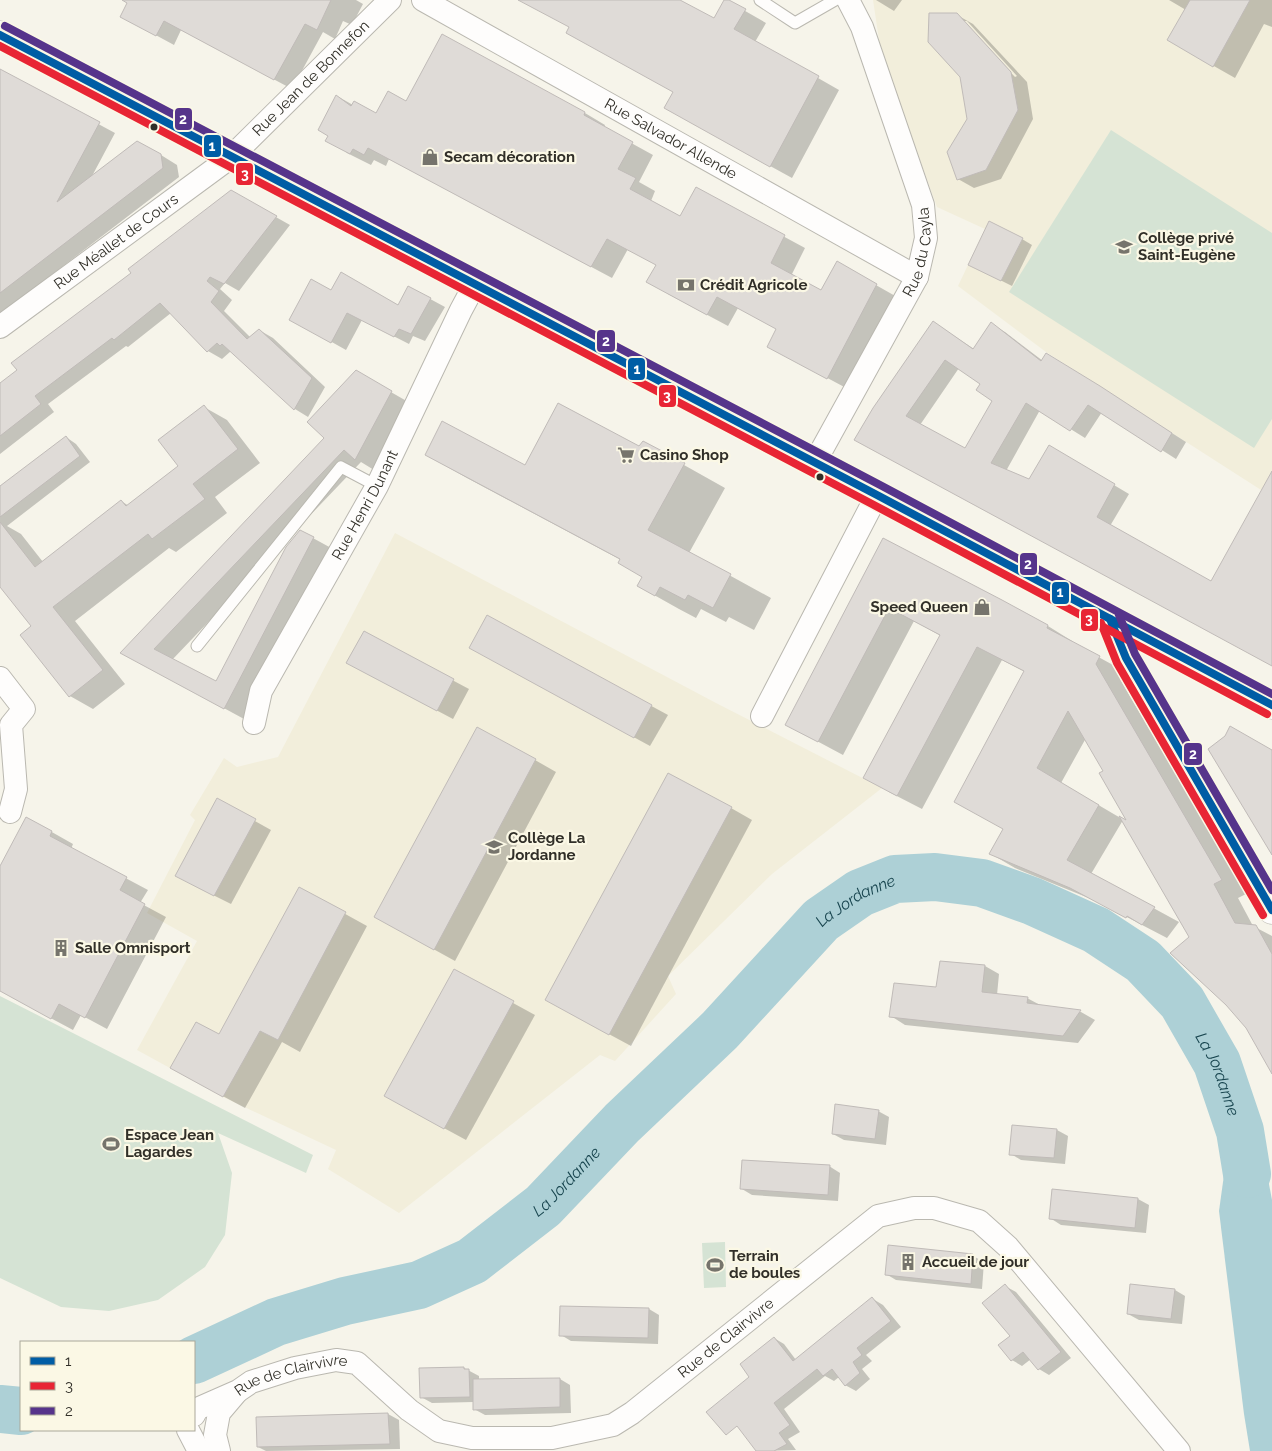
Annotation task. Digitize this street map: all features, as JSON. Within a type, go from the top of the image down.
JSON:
[{"type":"main road","points":[[0,36],[815,462],[1272,705]]},
{"type":"main road","points":[[1110,619],[1126,658],[1272,910]]},
{"type":"street","name":"Rue Jean de Bonnefon","points":[[231,156],[390,0]]},
{"type":"street","name":"Rue Salvador Allende","points":[[423,0],[917,278]]},
{"type":"street","name":"Rue du Cayla","points":[[815,462],[917,278],[926,238],[922,204],[862,27],[848,0]]},
{"type":"street","name":"Rue Méallet de Cours","points":[[0,327],[231,156]]},
{"type":"street","name":"Rue Henri Dunant","points":[[254,723],[261,691],[377,486],[475,284]]},
{"type":"street","points":[[762,716],[877,495]]},
{"type":"street","points":[[0,678],[24,709],[6,729],[16,789],[10,812]]},
{"type":"street","name":"Rue de Clairvivre","points":[[195,1413],[197,1409],[251,1382],[295,1368],[336,1360],[356,1363],[408,1410],[439,1431],[472,1438],[552,1438],[613,1425],[632,1413],[878,1216],[914,1208],[934,1208],[980,1221],[1008,1247],[1179,1451]]},
{"type":"street","points":[[218,1451],[215,1435],[219,1413],[238,1390]]},
{"type":"street","points":[[189,1431],[199,1451]]},
{"type":"lane","points":[[760,0],[795,23],[835,0]]},
{"type":"lane","points":[[197,646],[341,467],[377,486]]},
{"type":"shaded area","name":"Collège privé Saint-Eugène","points":[[873,0],[1272,0],[1272,497],[1046,352],[958,286],[985,229],[937,207],[881,53]]},
{"type":"shaded area","name":"Collège La Jordanne","points":[[395,533],[716,703],[882,788],[772,874],[668,976],[676,994],[615,1061],[600,1055],[399,1213],[328,1169],[336,1150],[223,1097],[137,1050],[197,941],[147,913],[195,820],[190,815],[224,758],[237,767],[278,757]]},
{"type":"green space","points":[[1111,130],[1272,233],[1272,419],[1254,448],[1009,292]]},
{"type":"green space","name":"Espace Jean Lagardes","points":[[0,996],[313,1155],[306,1173],[218,1133],[232,1173],[225,1235],[205,1267],[158,1300],[109,1311],[61,1307],[0,1278]]},
{"type":"green space","name":"Terrain de boules","points":[[725,1242],[726,1287],[704,1288],[702,1243]]},
{"type":"water","points":[[1233,1110],[1268,1179],[1272,1200],[1272,1451],[1250,1451],[1219,1211]]},
{"type":"building","points":[[122,0],[331,0],[317,30],[305,24],[274,80],[164,21],[156,36],[120,17],[127,3]]},
{"type":"building","points":[[518,0],[680,0],[714,18],[724,0],[729,0],[746,9],[734,29],[819,76],[770,167],[664,108],[673,92],[566,33],[569,27]]},
{"type":"building","points":[[1190,0],[1250,0],[1213,67],[1167,40]]},
{"type":"building","points":[[929,13],[957,13],[1011,72],[1018,110],[986,170],[957,180],[947,152],[967,119],[960,77],[928,42]]},
{"type":"building","points":[[442,34],[585,112],[584,115],[633,142],[618,169],[636,178],[630,189],[680,216],[696,187],[785,235],[771,263],[821,290],[837,261],[877,284],[827,379],[767,347],[776,329],[717,297],[707,315],[646,282],[656,265],[607,239],[591,267],[368,148],[364,155],[353,149],[350,154],[325,141],[328,136],[318,130],[336,95],[351,106],[354,101],[376,113],[388,91],[406,101]]},
{"type":"building","points":[[0,69],[100,122],[57,202],[137,141],[161,154],[163,168],[0,293]]},
{"type":"building","points":[[231,190],[277,216],[224,284],[210,277],[207,281],[219,291],[211,302],[247,339],[259,329],[312,378],[294,410],[222,344],[220,346],[217,343],[207,352],[160,303],[114,340],[112,338],[35,396],[41,404],[0,436],[0,383],[17,370],[11,363],[131,273],[128,269]]},
{"type":"building","points":[[989,221],[1023,238],[1001,281],[968,265]]},
{"type":"building","points":[[341,272],[398,305],[408,286],[431,298],[411,334],[399,329],[394,337],[347,313],[331,343],[289,320],[311,279],[331,290]]},
{"type":"building","points":[[933,321],[973,349],[991,322],[1041,361],[1046,353],[1172,433],[1161,452],[1088,405],[1070,431],[1026,403],[991,463],[1029,479],[1049,445],[1115,484],[1097,517],[1211,581],[1272,471],[1272,666],[854,440],[873,408]],"holes":[[[945,360],[980,384],[976,390],[992,401],[965,448],[906,416]]]},
{"type":"building","points":[[356,370],[392,391],[355,460],[344,450],[154,649],[216,681],[286,547],[300,530],[314,537],[224,709],[120,653],[324,438],[307,422]]},
{"type":"building","points":[[558,403],[639,446],[643,441],[685,463],[648,530],[731,574],[713,608],[688,595],[685,600],[660,587],[655,596],[637,586],[642,577],[618,563],[620,559],[425,455],[442,421],[525,465]]},
{"type":"building","points":[[204,405],[238,449],[193,484],[205,499],[152,539],[148,534],[53,607],[103,670],[69,697],[20,635],[31,626],[0,587],[0,522],[35,567],[121,500],[126,506],[178,466],[158,440]]},
{"type":"building","points":[[66,436],[80,456],[0,517],[0,486]]},
{"type":"building","points":[[883,538],[1048,625],[1047,628],[1100,656],[1096,664],[1222,880],[1214,884],[1235,923],[1256,925],[1272,954],[1272,1074],[1246,1028],[1226,1005],[1170,953],[1189,937],[1119,816],[1126,820],[1099,773],[1103,771],[1068,711],[1037,768],[1099,805],[1067,860],[1155,907],[1142,925],[1070,888],[989,854],[1003,829],[954,802],[1024,671],[977,647],[897,796],[863,778],[940,635],[889,608],[818,742],[785,725]]},
{"type":"building","points":[[487,615],[652,705],[634,738],[469,648]]},
{"type":"building","points":[[364,631],[454,679],[437,711],[346,663]]},
{"type":"building","points":[[1230,726],[1272,750],[1272,855],[1208,749],[1225,736]]},
{"type":"building","points":[[477,727],[536,759],[434,950],[374,917]]},
{"type":"building","points":[[668,773],[732,807],[609,1035],[545,1000]]},
{"type":"building","points":[[217,798],[256,819],[214,896],[175,876]]},
{"type":"building","name":"Salle Omnisport","points":[[26,817],[52,831],[50,836],[127,877],[120,890],[145,904],[85,1018],[59,1004],[51,1019],[0,991],[0,866]]},
{"type":"building","points":[[299,887],[346,912],[278,1040],[260,1031],[223,1097],[170,1068],[196,1022],[219,1034]]},
{"type":"building","points":[[940,961],[985,965],[982,992],[1028,997],[1027,1003],[1081,1010],[1063,1036],[889,1017],[894,983],[936,987]]},
{"type":"building","points":[[454,969],[514,1001],[444,1129],[384,1096]]},
{"type":"building","points":[[835,1104],[879,1110],[875,1139],[832,1134]]},
{"type":"building","points":[[1012,1125],[1057,1129],[1054,1158],[1009,1155]]},
{"type":"building","points":[[742,1160],[830,1165],[828,1195],[740,1189]]},
{"type":"building","points":[[1052,1189],[1138,1198],[1135,1228],[1049,1219]]},
{"type":"building","points":[[888,1245],[973,1254],[971,1284],[885,1275]]},
{"type":"building","points":[[1005,1284],[1061,1352],[1038,1370],[1023,1352],[1011,1361],[998,1345],[1010,1336],[982,1303]]},
{"type":"building","points":[[1130,1284],[1175,1289],[1171,1319],[1127,1314]]},
{"type":"building","points":[[872,1297],[891,1321],[857,1348],[862,1355],[853,1362],[860,1373],[845,1386],[832,1369],[823,1376],[817,1369],[774,1403],[790,1425],[779,1433],[787,1444],[774,1451],[756,1451],[737,1426],[726,1435],[706,1412],[749,1377],[740,1364],[774,1337],[793,1361]]},
{"type":"building","points":[[560,1306],[649,1308],[648,1338],[559,1336]]},
{"type":"building","points":[[464,1367],[464,1369],[469,1369],[470,1397],[420,1398],[419,1368]]},
{"type":"building","points":[[560,1378],[560,1407],[473,1410],[473,1379]]},
{"type":"building","points":[[388,1413],[390,1444],[257,1447],[256,1417]]},
{"type":"waterway","name":"La Jordanne","points":[[195,1360],[276,1322],[345,1301],[419,1285],[472,1261],[543,1206],[622,1123],[720,1030],[821,920],[860,893],[895,879],[935,877],[982,883],[1032,901],[1096,930],[1143,961],[1182,1002],[1217,1063],[1240,1131],[1247,1174]]},
{"type":"waterway","name":"La Jordanne","points":[[0,1409],[20,1411]]},
{"type":"transit line","name":"2","points":[[5,26],[882,486],[1272,694]]},
{"type":"transit line","name":"1","points":[[0,35],[877,495],[1272,705]]},
{"type":"transit line","name":"3","points":[[0,46],[872,504],[1267,714]]},
{"type":"transit line","name":"2","points":[[1119,615],[1135,654],[1272,890]]},
{"type":"transit line","name":"1","points":[[1110,619],[1126,658],[1272,910]]},
{"type":"transit line","name":"3","points":[[1101,623],[1117,663],[1263,915]]},
{"type":"place","name":"Secam décoration","points":[[430,157]]},
{"type":"place","name":"Collège privé Saint-Eugène","points":[[1124,247]]},
{"type":"place","name":"Crédit Agricole","points":[[686,285]]},
{"type":"place","name":"Casino Shop","points":[[626,455]]},
{"type":"place","name":"Speed Queen","points":[[982,607]]},
{"type":"place","name":"Collège La Jordanne","points":[[494,847]]},
{"type":"place","name":"Salle Omnisport","points":[[61,948]]},
{"type":"place","name":"Espace Jean Lagardes","points":[[111,1144]]},
{"type":"place","name":"Accueil de jour","points":[[908,1262]]},
{"type":"place","name":"Terrain de boules","points":[[715,1265]]}]
